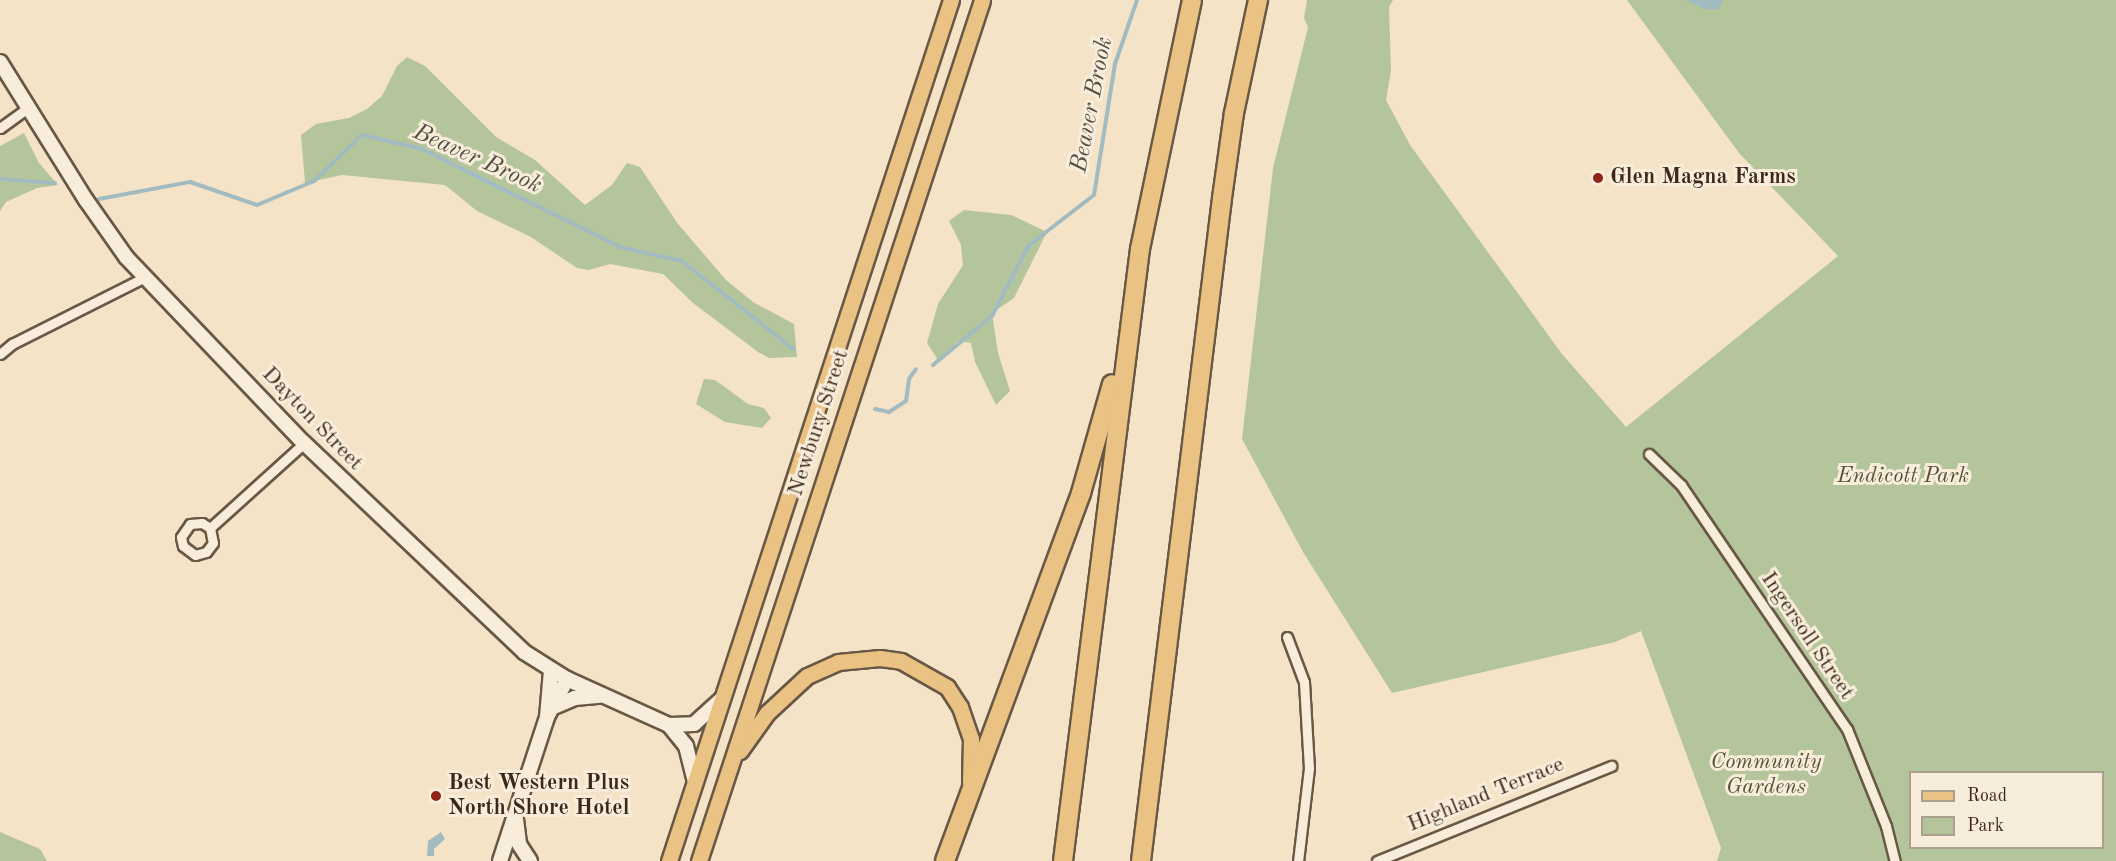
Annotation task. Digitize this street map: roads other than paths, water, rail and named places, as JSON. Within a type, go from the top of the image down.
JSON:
[{"type":"highway","points":[[1063,861],[1150,185],[1192,0]]},
{"type":"highway","points":[[1141,861],[1222,198],[1234,113],[1258,0]]},
{"type":"highway","points":[[945,861],[1081,493],[1132,311]]},
{"type":"main road","name":"Newbury Street","points":[[669,861],[951,0]]},
{"type":"main road","name":"Newbury Street","points":[[699,861],[982,0]]},
{"type":"main road","name":"Dayton Street","points":[[0,62],[86,200],[145,277],[304,443],[507,638],[567,679],[669,725],[686,746],[695,781]]},
{"type":"main road","points":[[731,764],[767,713],[807,676],[829,665],[862,657],[901,661],[935,677],[960,707],[971,739],[968,797]]},
{"type":"main road","points":[[551,670],[552,712]]},
{"type":"main road","points":[[500,861],[552,712],[567,679]]},
{"type":"main road","points":[[552,712],[575,698],[603,696]]},
{"type":"main road","points":[[669,725],[694,724],[722,699]]},
{"type":"main road","points":[[516,813],[519,844],[530,861]]},
{"type":"street","points":[[942,0],[942,28]]},
{"type":"street","points":[[0,128],[29,107]]},
{"type":"street","points":[[0,354],[12,344],[145,277]]},
{"type":"street","points":[[210,528],[304,443]]},
{"type":"street","name":"Ingersoll Street","points":[[1649,454],[1681,485],[1847,729],[1886,825],[1895,861]]},
{"type":"street","points":[[1287,637],[1299,661],[1304,682],[1309,768],[1298,861]]},
{"type":"street","name":"Highland Terrace","points":[[1377,861],[1611,766]]},
{"type":"water","points":[[1687,0],[1723,0],[1719,9],[1704,9]]},
{"type":"water","points":[[441,832],[445,839],[434,849],[434,856],[427,856],[428,841]]},
{"type":"waterway","name":"Beaver Brook","points":[[933,365],[992,316],[1028,246],[1094,195],[1115,64],[1137,0]]},
{"type":"waterway","name":"Beaver Brook","points":[[99,199],[190,182],[257,205],[314,181],[362,135],[422,149],[619,247],[682,261],[793,349]]},
{"type":"waterway","name":"Beaver Brook","points":[[0,179],[55,183]]},
{"type":"waterway","name":"Beaver Brook","points":[[875,409],[889,412],[906,401],[909,379],[916,369]]},
{"type":"place","name":"Glen Magna Farms","points":[[1598,178]]},
{"type":"place","name":"Best Western Plus North Shore Hotel","points":[[436,796]]},
{"type":"park label","name":"Endicott Park","points":[[1903,477]]},
{"type":"park label","name":"Community Gardens","points":[[1766,774]]}]
